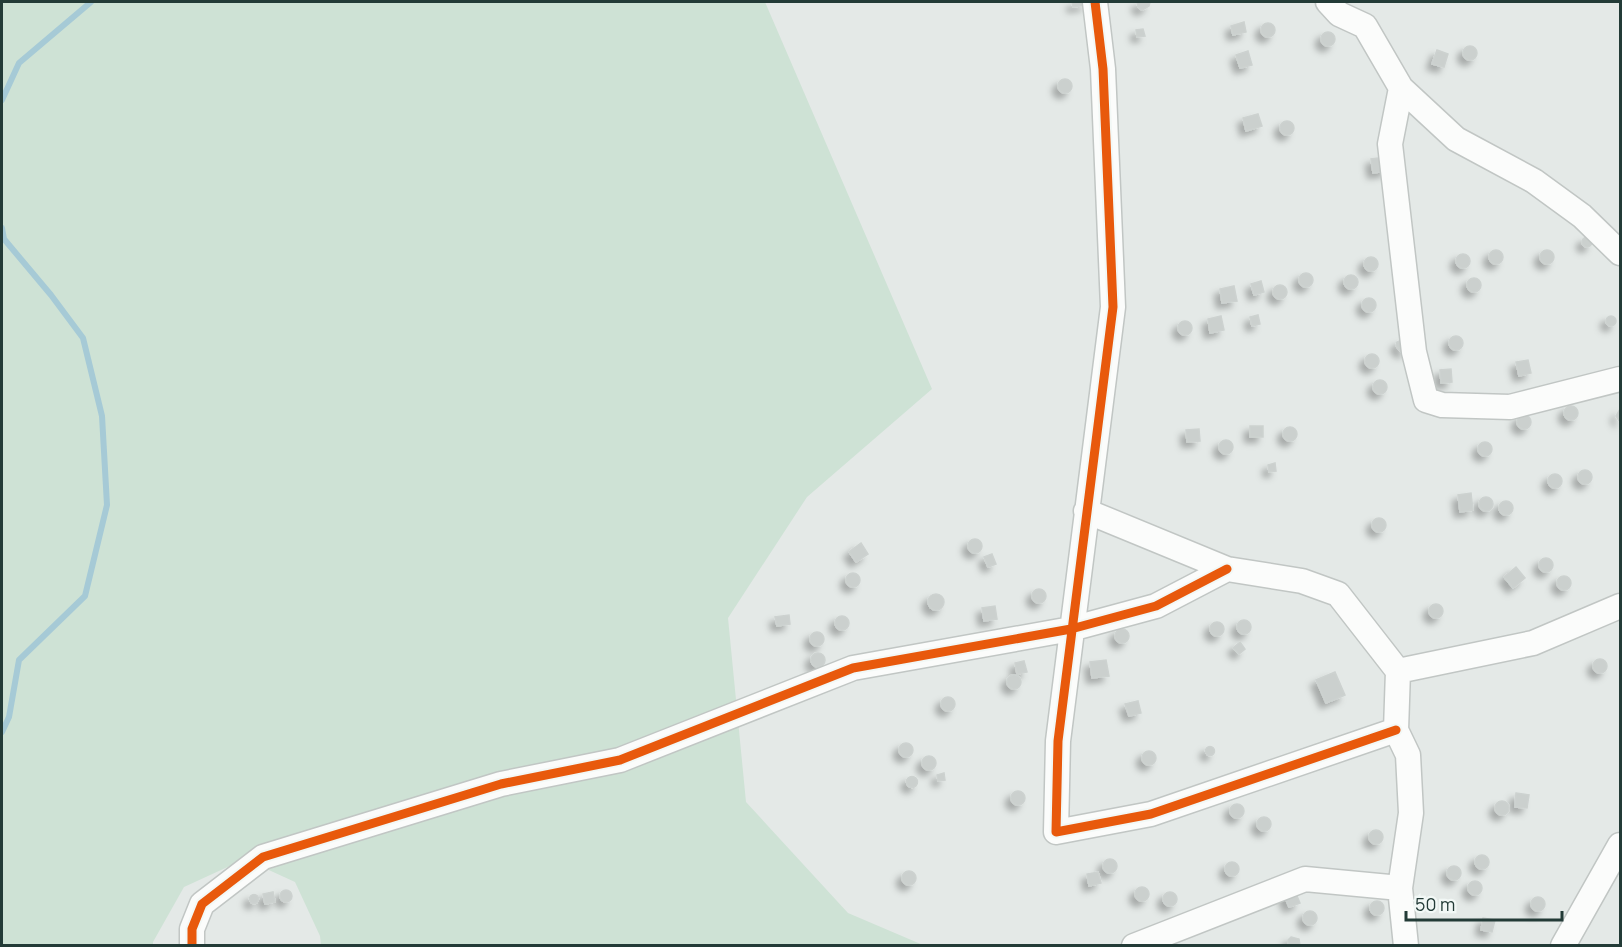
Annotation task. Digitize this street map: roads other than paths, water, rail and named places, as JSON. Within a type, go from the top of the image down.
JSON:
[{"type":"street","points":[[1095,2],[1103,69],[1113,307],[1058,741],[1056,832],[1150,814],[1396,730]]},
{"type":"street","points":[[1328,2],[1339,14],[1365,26],[1401,88],[1456,139],[1534,181],[1582,216],[1620,253]]},
{"type":"street","points":[[1401,88],[1390,144],[1414,352],[1426,400],[1442,405],[1510,407],[1620,379]]},
{"type":"street","points":[[1086,511],[1227,569],[1302,581],[1338,594],[1398,671],[1396,730],[1408,755],[1412,813],[1400,888],[1406,945]]},
{"type":"street","points":[[192,945],[192,929],[202,904],[263,856],[501,784],[620,760],[853,668],[1071,629],[1156,606],[1227,569]]},
{"type":"street","points":[[1398,671],[1533,643],[1620,606]]},
{"type":"street","points":[[1563,945],[1620,845]]},
{"type":"street","points":[[1134,945],[1305,879],[1400,888]]},
{"type":"waterway","points":[[2,100],[19,63],[91,2]]},
{"type":"waterway","points":[[2,228],[4,239],[51,295],[83,338],[102,416],[107,505],[85,596],[19,660],[9,717],[2,732]]}]
